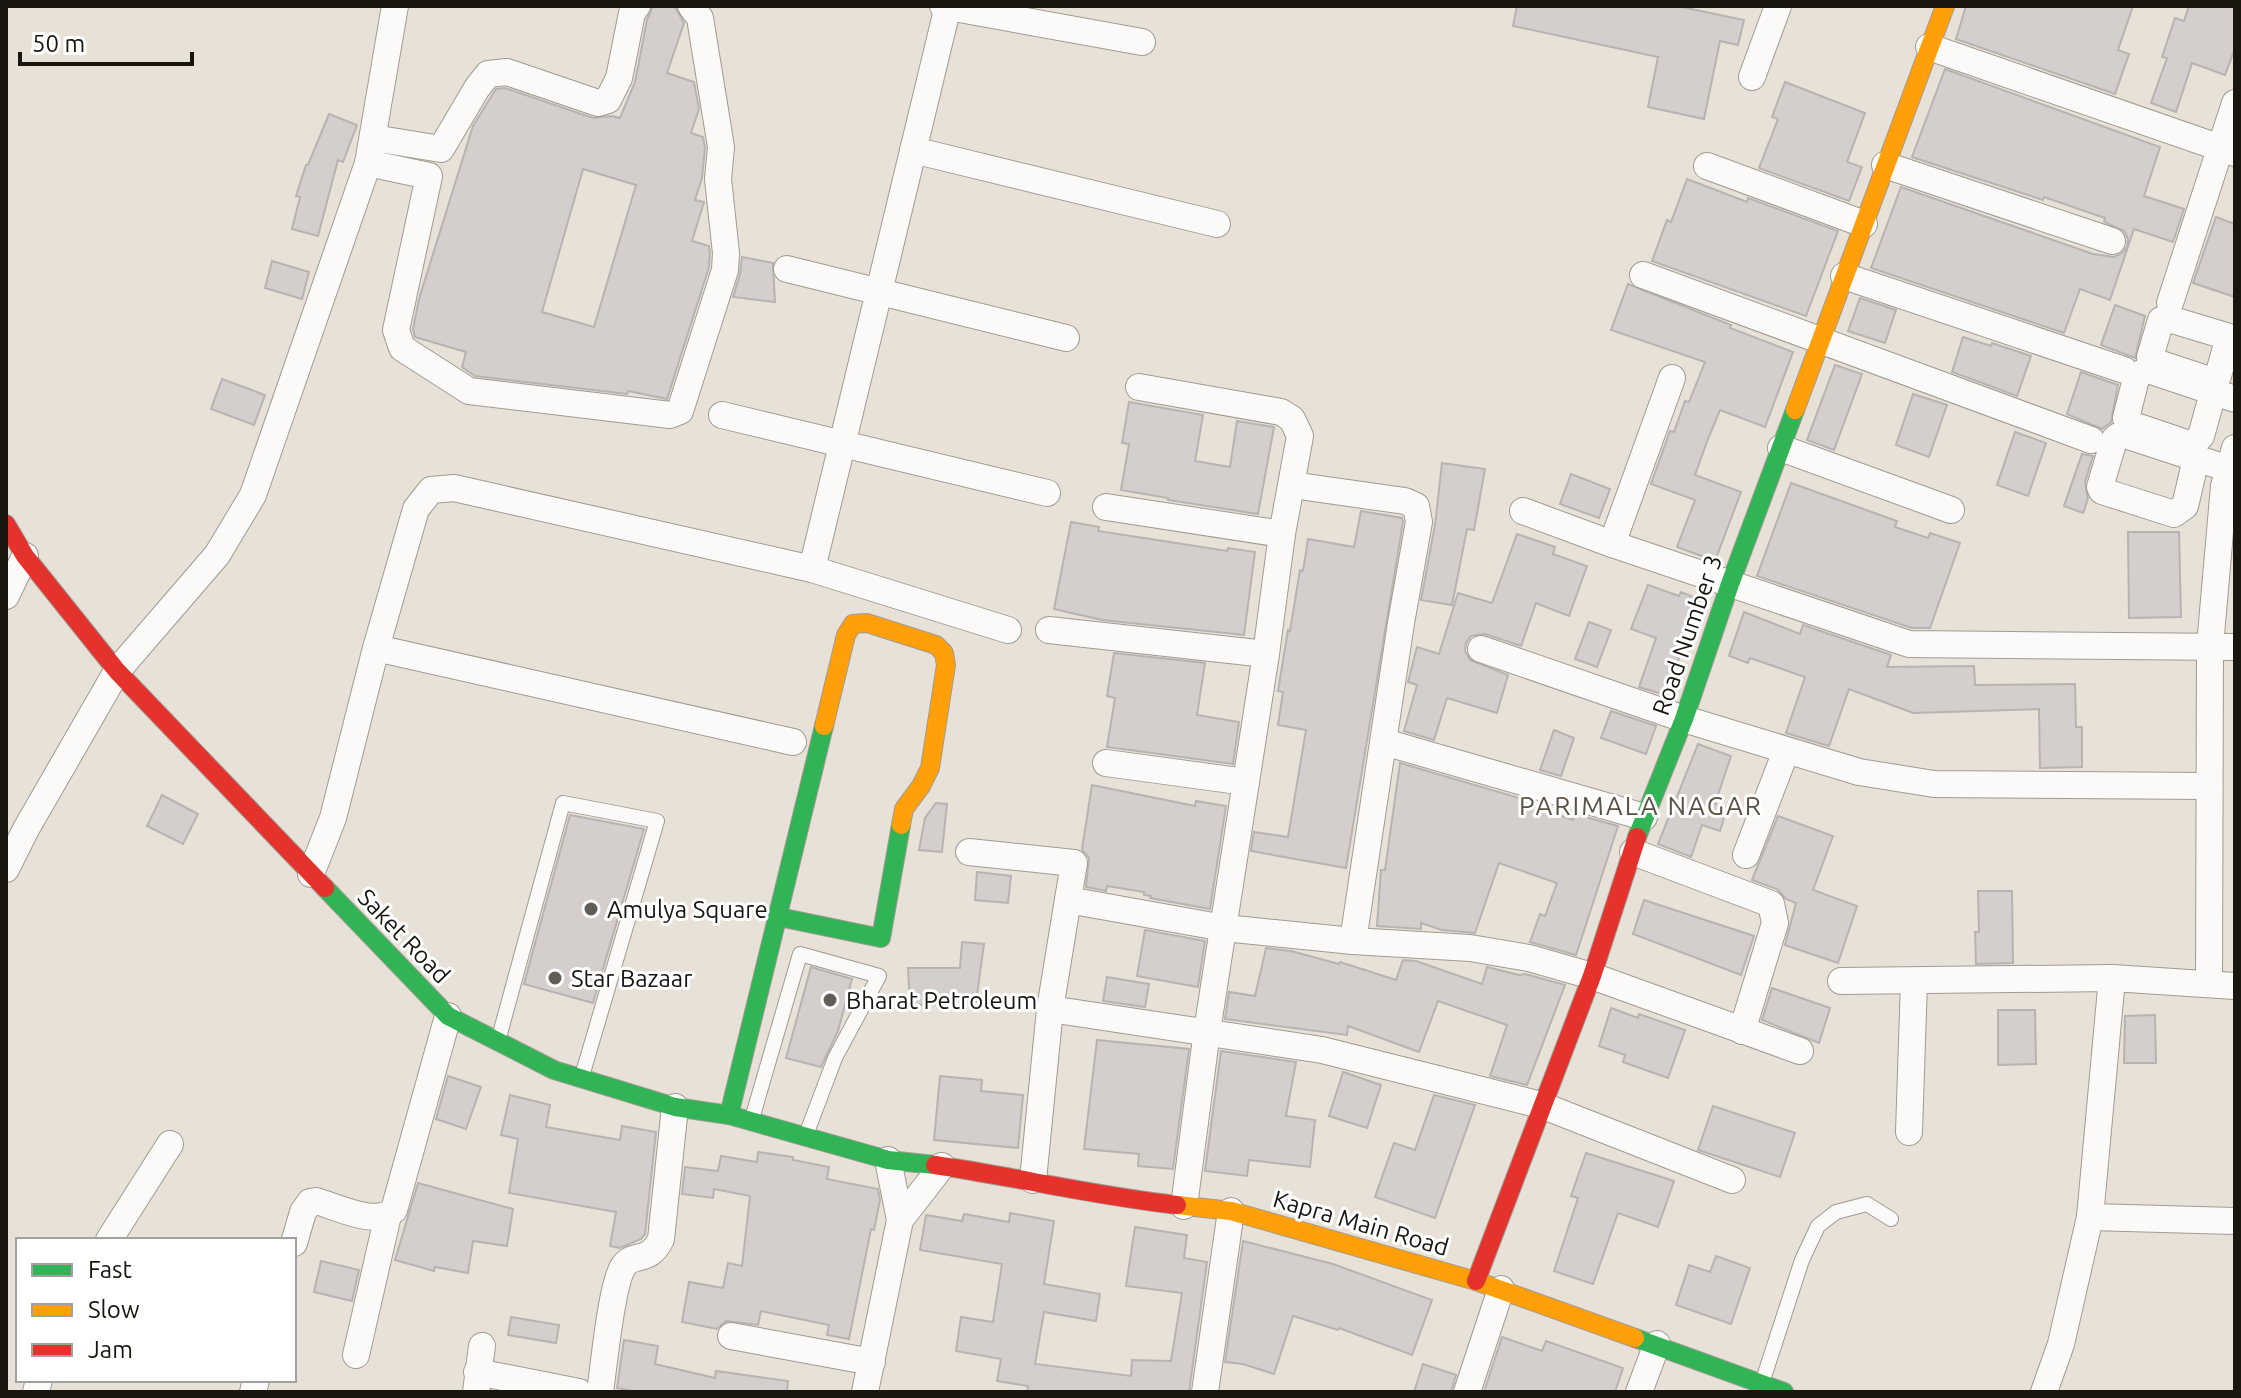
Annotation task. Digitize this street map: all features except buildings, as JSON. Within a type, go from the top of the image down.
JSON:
[{"type":"street","points":[[6,869],[117,671],[217,555],[253,495],[370,150],[395,6]]},
{"type":"street","points":[[637,6],[632,13],[619,78],[608,100],[598,103],[507,72],[488,74],[441,149],[429,176],[396,330],[397,340],[402,348],[469,391],[670,415],[680,411],[725,270],[726,253],[718,179],[721,147],[700,18],[691,6]]},
{"type":"street","points":[[812,569],[947,6],[1142,42]]},
{"type":"street","points":[[1752,77],[1778,6]]},
{"type":"street","name":"Road Number 3","points":[[1476,1281],[1592,976],[1644,817],[1684,719],[1730,584],[1945,6]]},
{"type":"street","points":[[1929,47],[2228,151]]},
{"type":"street","points":[[2170,303],[2228,151],[2235,103]]},
{"type":"street","points":[[370,150],[441,149]]},
{"type":"street","points":[[370,150],[429,176]]},
{"type":"street","points":[[913,150],[1217,224]]},
{"type":"street","points":[[1885,165],[2112,241]]},
{"type":"street","points":[[1707,166],[1864,224]]},
{"type":"street","points":[[787,269],[1066,338]]},
{"type":"street","points":[[1643,275],[2091,440]]},
{"type":"street","points":[[1844,276],[2124,370]]},
{"type":"street","points":[[1612,544],[1672,378]]},
{"type":"street","points":[[1139,387],[1281,412],[1292,419],[1300,436],[1282,534],[1207,1031],[1184,1206]]},
{"type":"street","points":[[722,415],[1047,493]]},
{"type":"street","points":[[1781,448],[1951,510]]},
{"type":"street","points":[[1841,981],[2112,978],[2222,985],[2208,786],[2222,646],[2224,486],[2232,459],[2196,459]]},
{"type":"street","points":[[1292,485],[1405,501],[1416,506],[1419,522],[1353,941]]},
{"type":"street","points":[[311,874],[333,818],[376,648],[416,509],[431,490],[454,488],[812,569],[1008,630]]},
{"type":"street","points":[[1106,507],[1282,534]]},
{"type":"street","points":[[1523,511],[1909,644],[2222,646]]},
{"type":"street","name":"Saket Road","points":[[6,524],[25,556],[117,671],[448,1016],[554,1070],[675,1107],[729,1115],[899,1160]]},
{"type":"street","points":[[6,596],[25,556]]},
{"type":"street","points":[[729,1115],[846,635],[853,624],[867,623],[936,645],[944,653],[946,665],[930,768],[904,809],[881,938],[779,917]]},
{"type":"street","points":[[1049,630],[1266,654]]},
{"type":"street","points":[[376,648],[793,742]]},
{"type":"street","points":[[1481,649],[1684,719],[1859,772],[1934,784],[2208,786]]},
{"type":"street","points":[[1384,742],[1644,817]]},
{"type":"street","points":[[1746,855],[1786,751]]},
{"type":"street","points":[[1106,763],[1246,782]]},
{"type":"street","points":[[969,852],[1074,863],[1050,1009],[1033,1180]]},
{"type":"street","points":[[1633,852],[1771,904],[1775,923],[1742,1031]]},
{"type":"street","points":[[1068,900],[1224,928],[1353,941],[1470,948],[1529,958],[1592,976],[1800,1051]]},
{"type":"street","points":[[2044,1392],[2061,1344],[2090,1217],[2112,978]]},
{"type":"street","points":[[1909,1132],[1914,981]]},
{"type":"street","points":[[1050,1009],[1322,1050],[1541,1105],[1732,1180]]},
{"type":"street","points":[[295,1238],[303,1212],[310,1202],[374,1217],[388,1215],[394,1210],[448,1016]]},
{"type":"street","points":[[600,1392],[615,1293],[623,1266],[634,1258],[649,1256],[661,1239],[675,1107]]},
{"type":"street","points":[[110,1238],[170,1144]]},
{"type":"street","points":[[865,1392],[900,1220],[899,1160]]},
{"type":"street","name":"Kapra Main Road","points":[[899,1160],[1033,1180],[1131,1200],[1231,1211],[1501,1289],[1784,1392]]},
{"type":"street","points":[[900,1220],[942,1166]]},
{"type":"street","points":[[1205,1392],[1231,1211]]},
{"type":"street","points":[[356,1355],[388,1215]]},
{"type":"street","points":[[2090,1217],[2235,1221]]},
{"type":"street","points":[[1467,1392],[1501,1289]]},
{"type":"street","points":[[731,1336],[872,1362]]},
{"type":"street","points":[[1639,1392],[1657,1344]]},
{"type":"street","points":[[482,1346],[476,1382],[579,1392]]},
{"type":"lane","points":[[498,1042],[563,803],[657,821],[582,1078]]},
{"type":"lane","points":[[751,1122],[800,954],[879,976],[835,1058],[805,1137]]},
{"type":"lane","points":[[1762,1384],[1802,1260],[1818,1226],[1836,1212],[1867,1204],[1891,1219]]},
{"type":"traffic: fast","points":[[1637,837],[1684,719],[1795,410]]},
{"type":"traffic: fast","points":[[729,1115],[824,726]]},
{"type":"traffic: fast","points":[[779,917],[881,938],[901,825]]},
{"type":"traffic: fast","points":[[325,888],[448,1016],[554,1070],[675,1107],[729,1115],[888,1160],[935,1165]]},
{"type":"traffic: fast","points":[[1635,1338],[1784,1392]]},
{"type":"traffic: slow","points":[[1795,410],[1945,6]]},
{"type":"traffic: slow","points":[[824,726],[846,635],[853,624],[867,623],[936,645],[944,653],[946,665],[930,768],[904,809],[901,825]]},
{"type":"traffic: slow","points":[[1177,1205],[1231,1211],[1476,1281],[1635,1338]]},
{"type":"traffic: jam","points":[[6,524],[25,556],[117,671],[325,888]]},
{"type":"traffic: jam","points":[[1476,1281],[1592,976],[1637,837]]},
{"type":"traffic: jam","points":[[935,1165],[1177,1205]]},
{"type":"place","name":"Amulya Square","points":[[591,909]]},
{"type":"place","name":"Star Bazaar","points":[[555,978]]},
{"type":"place","name":"Bharat Petroleum","points":[[830,1000]]},
{"type":"district","name":"PARIMALA NAGAR","points":[[1641,805]]}]
